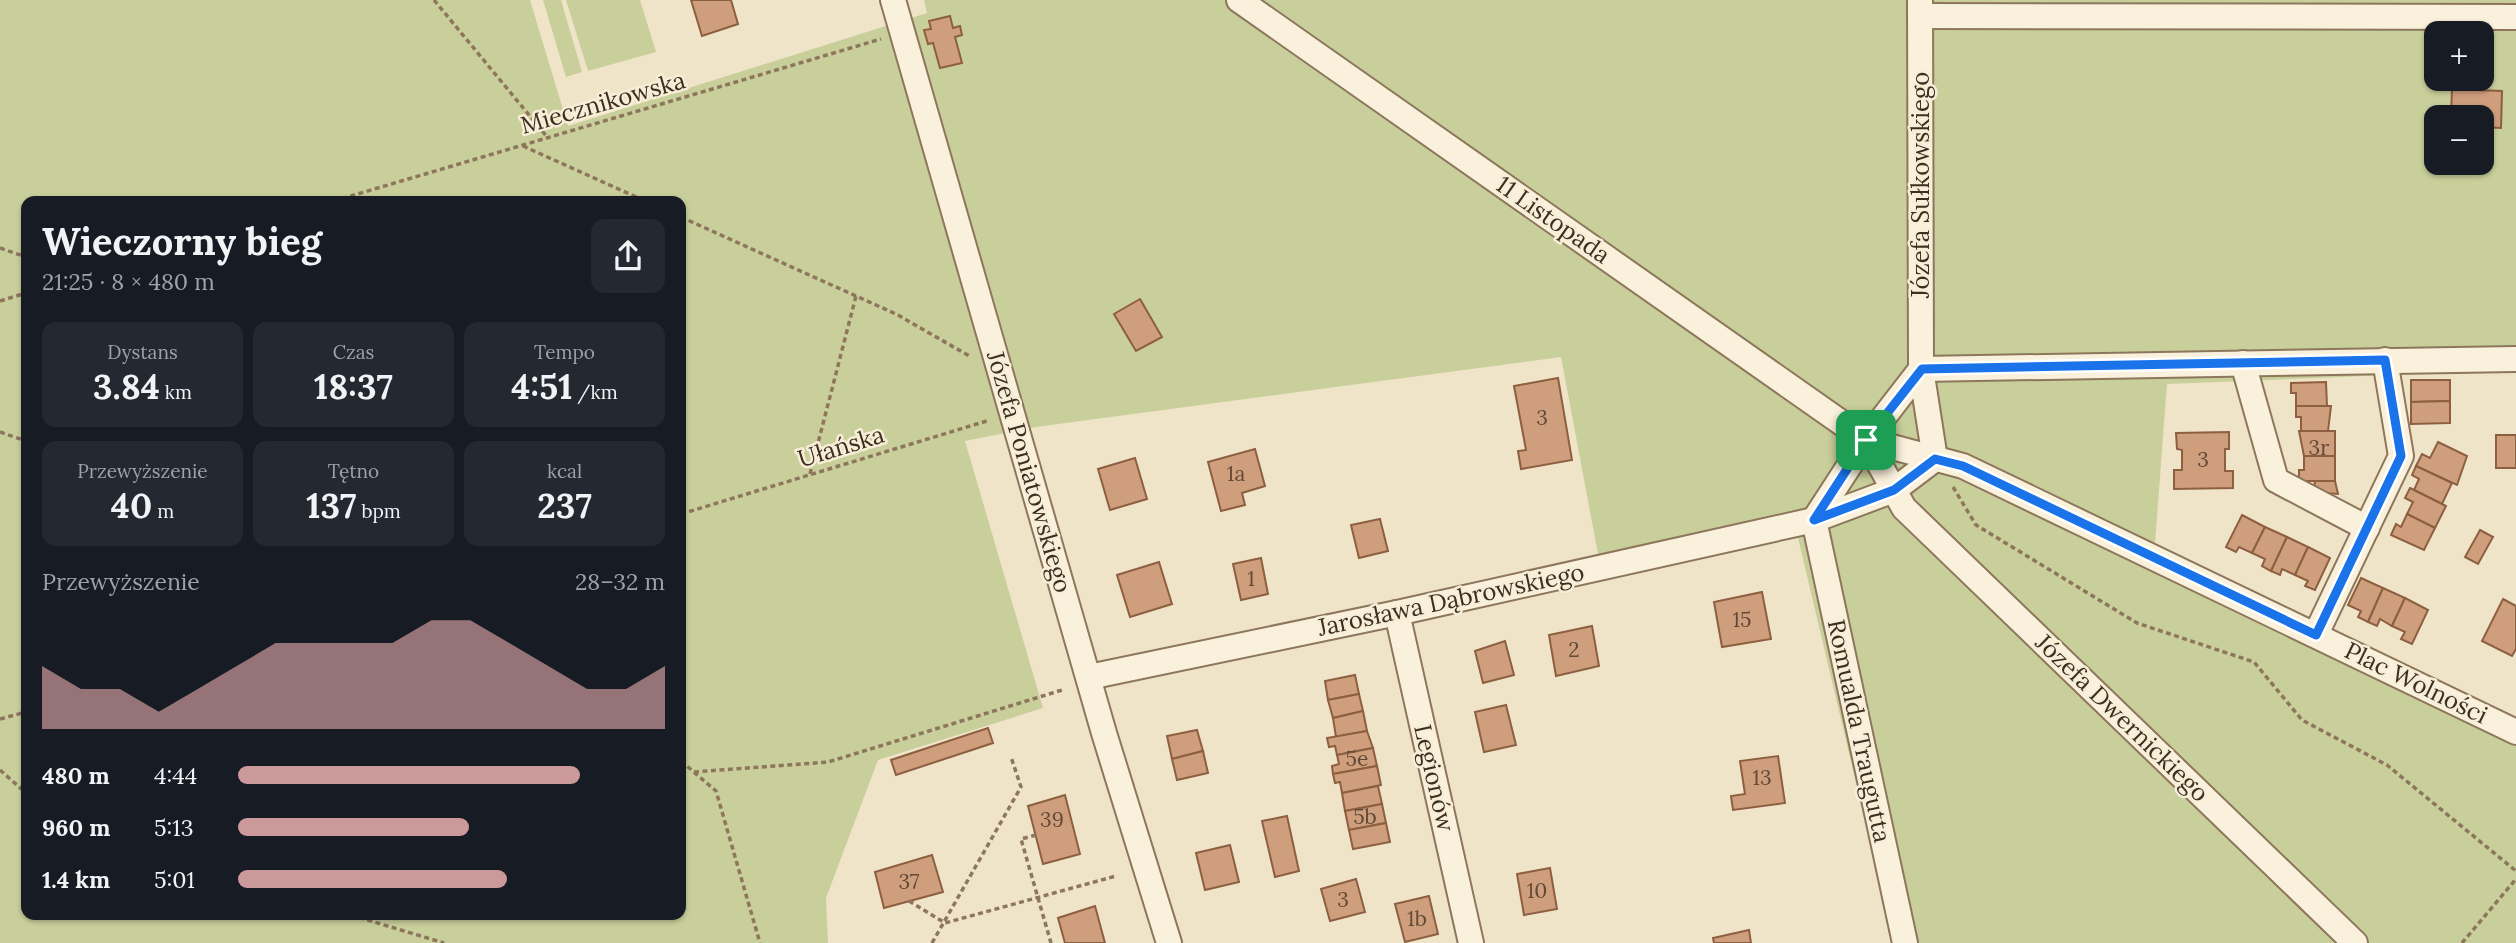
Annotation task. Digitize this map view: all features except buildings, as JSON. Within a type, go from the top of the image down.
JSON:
[{"type":"street","name":"Józefa Poniatowskiego","points":[[893,0],[1169,943]]},
{"type":"street","name":"11 Listopada","points":[[1239,0],[1866,440]]},
{"type":"street","points":[[1920,8],[2516,18]]},
{"type":"street","name":"Józefa Sułkowskiego","points":[[1920,8],[1922,369],[1935,459]]},
{"type":"street","points":[[1814,520],[1866,440],[1922,369],[2516,359]]},
{"type":"street","points":[[2316,635],[2401,456],[2385,360]]},
{"type":"street","points":[[2243,363],[2276,480],[2367,528]]},
{"type":"street","name":"Plac Wolności","points":[[1866,440],[1963,466],[2516,732]]},
{"type":"street","name":"Józefa Dwernickiego","points":[[1866,440],[1904,508],[2355,943]]},
{"type":"street","points":[[1894,490],[1935,459]]},
{"type":"street","name":"Jarosława Dąbrowskiego","points":[[1089,677],[1397,613],[1814,520],[1894,490]]},
{"type":"street","name":"Romualda Traugutta","points":[[1814,520],[1905,943]]},
{"type":"street","name":"Legionów","points":[[1397,613],[1471,943]]},
{"type":"path","points":[[434,0],[548,138]]},
{"type":"path","name":"Miecznikowska","points":[[351,196],[881,39]]},
{"type":"path","points":[[522,145],[634,196]]},
{"type":"path","points":[[686,219],[898,315],[971,357]]},
{"type":"path","points":[[0,248],[21,255]]},
{"type":"path","points":[[0,301],[21,295]]},
{"type":"path","points":[[810,474],[856,296]]},
{"type":"path","name":"Ułańska","points":[[686,512],[1012,413]]},
{"type":"path","points":[[0,432],[21,439]]},
{"type":"path","points":[[1935,459],[1976,525],[2137,624],[2254,662],[2302,720],[2387,765],[2516,871]]},
{"type":"path","points":[[694,772],[828,762],[1062,690]]},
{"type":"path","points":[[0,719],[21,713]]},
{"type":"path","points":[[932,943],[1021,787],[1011,757]]},
{"type":"path","points":[[686,765],[716,791],[760,943]]},
{"type":"path","points":[[0,770],[21,789]]},
{"type":"path","points":[[1036,835],[1021,839],[1051,943]]},
{"type":"path","points":[[909,901],[945,923],[1116,876]]},
{"type":"path","points":[[2462,943],[2516,879]]},
{"type":"path","points":[[368,920],[444,943]]},
{"type":"green space","points":[[0,0],[530,0],[568,126],[927,13],[924,0],[2516,0],[2516,370],[2167,384],[2154,557],[2516,732],[2516,943],[1894,943],[1798,538],[1601,570],[1561,357],[1036,427],[965,441],[1043,708],[878,760],[826,898],[828,943],[0,943]]},
{"type":"green space","points":[[543,0],[561,0],[582,72],[566,77]]},
{"type":"green space","points":[[566,0],[640,0],[656,52],[588,71]]},
{"type":"route","points":[[2385,360],[2401,456],[2316,635],[1963,466],[1935,459],[1894,490],[1814,520],[1866,440],[1922,369],[2385,360]]}]
